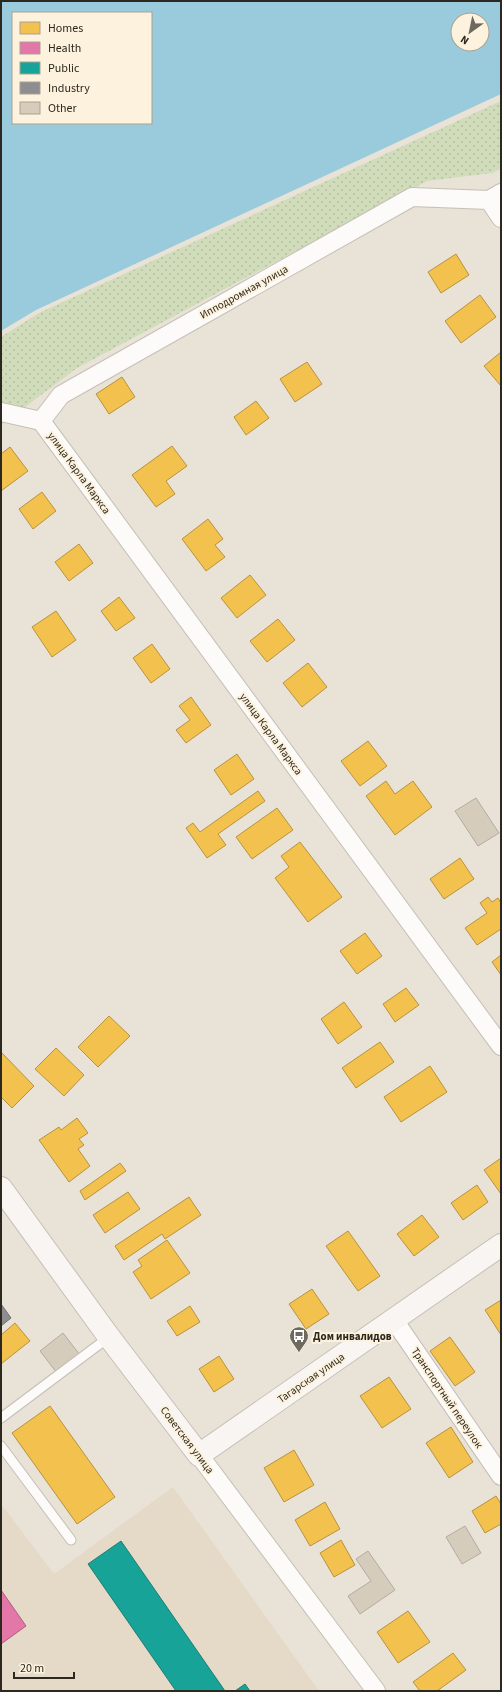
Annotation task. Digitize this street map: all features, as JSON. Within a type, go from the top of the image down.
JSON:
[{"type":"street","name":"Ипподромная улица","points":[[41,421],[61,394],[412,197],[495,197]]},
{"type":"street","points":[[495,197],[501,218]]},
{"type":"street","points":[[1,412],[41,421]]},
{"type":"street","name":"улица Карла Маркса","points":[[41,421],[501,1046]]},
{"type":"street","name":"Советская улица","points":[[1,1188],[109,1337],[376,1691]]},
{"type":"street","name":"Тагарская улица","points":[[199,1455],[501,1245]]},
{"type":"street","name":"Транспортный переулок","points":[[394,1320],[501,1476]]},
{"type":"lane","points":[[1,1418],[109,1337]]},
{"type":"lane","points":[[1,1446],[71,1540]]},
{"type":"shaded area","points":[[173,1487],[319,1691],[1,1691],[1,1504],[54,1574]]},
{"type":"green space","points":[[501,101],[501,168],[492,173],[427,181],[77,368],[1,425],[1,337],[39,313]]},
{"type":"water","points":[[1,1],[501,1],[501,94],[36,310],[1,331]]},
{"type":"building: Homes","points":[[456,254],[469,275],[441,293],[428,272]]},
{"type":"building: Homes","points":[[480,295],[496,317],[461,343],[445,321]]},
{"type":"building: Homes","points":[[501,352],[501,386],[484,366]]},
{"type":"building: Homes","points":[[307,362],[322,384],[295,402],[280,379]]},
{"type":"building: Homes","points":[[122,377],[135,397],[109,414],[96,394]]},
{"type":"building: Homes","points":[[256,401],[269,418],[246,435],[234,417]]},
{"type":"building: Homes","points":[[172,446],[187,466],[166,481],[175,494],[156,507],[132,475]]},
{"type":"building: Homes","points":[[10,447],[28,471],[1,491],[1,454]]},
{"type":"building: Homes","points":[[42,492],[56,511],[33,529],[19,509]]},
{"type":"building: Homes","points":[[208,519],[223,539],[215,545],[225,557],[206,571],[182,539]]},
{"type":"building: Homes","points":[[79,544],[93,563],[69,581],[55,562]]},
{"type":"building: Homes","points":[[250,575],[266,595],[237,618],[221,598]]},
{"type":"building: Homes","points":[[119,597],[135,618],[116,631],[101,611]]},
{"type":"building: Homes","points":[[56,611],[76,640],[52,657],[32,627]]},
{"type":"building: Homes","points":[[278,619],[295,640],[267,662],[250,641]]},
{"type":"building: Homes","points":[[152,644],[170,669],[151,683],[133,658]]},
{"type":"building: Homes","points":[[308,663],[327,687],[302,707],[283,683]]},
{"type":"building: Homes","points":[[191,697],[211,725],[186,743],[176,730],[190,720],[179,706]]},
{"type":"building: Homes","points":[[368,741],[387,766],[360,786],[341,761]]},
{"type":"building: Homes","points":[[237,754],[254,779],[231,795],[214,770]]},
{"type":"building: Homes","points":[[386,781],[395,794],[413,781],[432,807],[395,835],[366,796]]},
{"type":"building: Homes","points":[[258,791],[265,801],[218,834],[226,845],[207,858],[186,828],[193,823],[200,832]]},
{"type":"building: Homes","points":[[277,808],[293,830],[252,859],[236,837]]},
{"type":"building: Homes","points":[[300,842],[342,897],[308,922],[275,878],[289,867],[281,856]]},
{"type":"building: Homes","points":[[460,858],[474,879],[444,899],[430,879]]},
{"type":"building: Homes","points":[[488,897],[492,902],[498,898],[501,903],[501,929],[477,945],[465,928],[487,913],[480,903]]},
{"type":"building: Homes","points":[[365,933],[382,956],[357,974],[340,951]]},
{"type":"building: Homes","points":[[501,955],[501,975],[492,962]]},
{"type":"building: Homes","points":[[406,988],[419,1005],[395,1022],[383,1004]]},
{"type":"building: Homes","points":[[344,1002],[362,1027],[338,1044],[321,1019]]},
{"type":"building: Homes","points":[[109,1016],[130,1036],[98,1067],[78,1047]]},
{"type":"building: Homes","points":[[380,1042],[394,1062],[356,1088],[342,1068]]},
{"type":"building: Homes","points":[[56,1048],[84,1075],[64,1096],[35,1069]]},
{"type":"building: Homes","points":[[1,1052],[34,1086],[12,1108],[1,1097]]},
{"type":"building: Homes","points":[[430,1066],[447,1092],[401,1122],[384,1097]]},
{"type":"building: Homes","points":[[77,1118],[88,1133],[79,1139],[84,1145],[78,1149],[90,1166],[69,1182],[39,1140],[59,1127],[61,1130]]},
{"type":"building: Homes","points":[[501,1158],[501,1194],[484,1170]]},
{"type":"building: Homes","points":[[120,1163],[126,1171],[85,1200],[80,1191]]},
{"type":"building: Homes","points":[[477,1185],[488,1202],[463,1220],[451,1203]]},
{"type":"building: Homes","points":[[128,1192],[140,1209],[105,1233],[93,1215]]},
{"type":"building: Homes","points":[[189,1197],[201,1215],[165,1239],[162,1234],[124,1260],[115,1246]]},
{"type":"building: Homes","points":[[422,1215],[439,1237],[414,1256],[397,1234]]},
{"type":"building: Homes","points":[[348,1231],[380,1276],[358,1291],[326,1246]]},
{"type":"building: Homes","points":[[167,1240],[190,1273],[151,1299],[133,1272],[142,1266],[138,1260]]},
{"type":"building: Homes","points":[[312,1289],[329,1314],[306,1329],[289,1304]]},
{"type":"building: Homes","points":[[501,1300],[501,1335],[485,1310]]},
{"type":"building: Homes","points":[[190,1306],[200,1322],[177,1336],[167,1321]]},
{"type":"building: Homes","points":[[15,1323],[30,1341],[1,1364],[1,1335]]},
{"type":"building: Homes","points":[[450,1337],[475,1372],[455,1386],[430,1351]]},
{"type":"building: Homes","points":[[219,1356],[234,1379],[214,1392],[199,1369]]},
{"type":"building: Homes","points":[[389,1377],[411,1409],[382,1428],[360,1396]]},
{"type":"building: Homes","points":[[50,1406],[115,1497],[77,1524],[12,1433]]},
{"type":"building: Homes","points":[[451,1427],[473,1462],[449,1478],[426,1443]]},
{"type":"building: Homes","points":[[294,1450],[314,1485],[284,1502],[264,1468]]},
{"type":"building: Homes","points":[[496,1496],[501,1504],[501,1524],[485,1533],[472,1511]]},
{"type":"building: Homes","points":[[325,1502],[340,1529],[310,1546],[295,1520]]},
{"type":"building: Homes","points":[[341,1540],[355,1565],[334,1577],[320,1553]]},
{"type":"building: Homes","points":[[408,1611],[430,1642],[398,1663],[377,1632]]},
{"type":"building: Homes","points":[[453,1653],[466,1670],[437,1691],[420,1691],[413,1682]]},
{"type":"building: Health","points":[[1,1590],[26,1626],[1,1644]]},
{"type":"building: Public","points":[[121,1541],[225,1691],[176,1691],[88,1564]]},
{"type":"building: Public","points":[[245,1684],[250,1691],[235,1691]]},
{"type":"building: Industry","points":[[1,1304],[11,1318],[1,1326]]},
{"type":"building: Other","points":[[476,798],[499,833],[478,846],[455,811]]},
{"type":"building: Other","points":[[63,1333],[80,1355],[57,1373],[40,1351]]},
{"type":"building: Other","points":[[465,1526],[481,1553],[462,1564],[446,1537]]},
{"type":"building: Other","points":[[368,1551],[395,1590],[360,1614],[348,1596],[371,1581],[356,1559]]},
{"type":"place","name":"Дом инвалидов","points":[[299,1353]]}]
